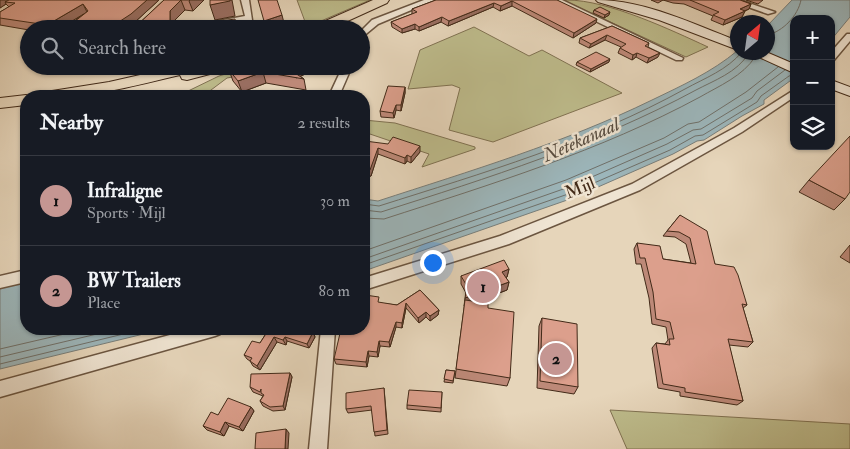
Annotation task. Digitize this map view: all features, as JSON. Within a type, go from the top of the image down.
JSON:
[{"type":"main road","points":[[339,20],[383,0]]},
{"type":"main road","points":[[355,20],[397,0]]},
{"type":"main road","points":[[87,90],[162,75]]},
{"type":"main road","points":[[123,90],[191,75]]},
{"type":"main road","points":[[0,103],[20,101]]},
{"type":"main road","points":[[0,111],[20,108]]},
{"type":"street","points":[[236,20],[249,18],[245,0]]},
{"type":"street","points":[[370,27],[375,22],[431,0]]},
{"type":"street","points":[[556,0],[679,58]]},
{"type":"street","points":[[602,0],[650,13],[730,43]]},
{"type":"street","points":[[732,0],[746,2],[772,12]]},
{"type":"street","points":[[835,55],[846,47],[850,36]]},
{"type":"street","points":[[773,60],[790,67]]},
{"type":"street","points":[[337,90],[344,75]]},
{"type":"street","points":[[835,86],[850,92]]},
{"type":"street","name":"Mijl","points":[[370,282],[504,240],[636,187],[738,130],[790,95]]},
{"type":"street","points":[[0,273],[20,269]]},
{"type":"street","points":[[0,282],[20,277]]},
{"type":"street","points":[[0,389],[194,335]]},
{"type":"street","points":[[318,449],[328,335]]},
{"type":"shaded area","points":[[297,0],[370,0],[323,20],[304,20]]},
{"type":"shaded area","points":[[565,1],[583,1],[620,10],[708,47],[686,57]]},
{"type":"shaded area","points":[[474,27],[529,56],[542,50],[622,93],[493,142],[449,130],[460,88],[452,85],[408,89],[420,50]]},
{"type":"shaded area","points":[[244,75],[227,78],[211,90],[190,90],[219,76]]},
{"type":"shaded area","points":[[370,121],[395,123],[475,147],[475,149],[422,167],[429,154],[370,134]]},
{"type":"shaded area","points":[[610,410],[850,424],[850,449],[627,449]]},
{"type":"water","name":"Netekanaal","points":[[792,0],[850,0],[850,17],[835,35],[835,15],[790,15],[790,81],[764,100],[764,104],[704,140],[697,141],[673,154],[573,198],[370,269],[370,200],[378,201],[482,167],[585,130],[685,84],[730,56],[730,60],[775,60],[775,18]]},
{"type":"water","points":[[20,282],[20,335],[139,335],[0,369],[0,287]]},
{"type":"building","points":[[9,0],[147,0],[122,20],[76,20],[88,11],[83,4],[56,20],[20,21],[0,18],[0,12],[15,3],[5,2]]},
{"type":"building","points":[[164,0],[181,0],[170,11],[170,20],[143,20]]},
{"type":"building","points":[[210,0],[230,0],[230,1],[210,5]]},
{"type":"building","points":[[258,0],[277,0],[282,15],[264,20]]},
{"type":"building","points":[[436,0],[557,0],[597,19],[574,33],[512,1],[501,6],[494,3],[449,21],[442,17],[419,27],[415,24],[402,29],[391,22],[417,12],[412,9]]},
{"type":"building","points":[[690,0],[740,0],[751,4],[740,9],[745,11],[736,15],[730,15],[730,18],[725,20],[713,15],[719,12]]},
{"type":"building","points":[[600,7],[610,12],[605,15],[594,10]]},
{"type":"building","points":[[612,26],[649,43],[645,46],[660,53],[649,58],[637,53],[633,55],[620,48],[626,44],[607,35],[591,44],[580,38]]},
{"type":"building","points":[[596,52],[610,59],[591,69],[577,62]]},
{"type":"building","points":[[233,75],[255,75],[238,81]]},
{"type":"building","points":[[281,75],[298,75],[304,79]]},
{"type":"building","points":[[388,86],[405,87],[401,105],[396,105],[393,113],[380,111]]},
{"type":"building","points":[[850,136],[850,192],[845,199],[809,180]]},
{"type":"building","points":[[393,137],[420,146],[411,157],[407,155],[405,158],[378,148],[370,170],[370,142],[388,144]]},
{"type":"building","points":[[680,215],[707,231],[715,264],[734,267],[738,275],[747,305],[742,304],[753,342],[728,339],[743,401],[685,392],[685,388],[663,384],[656,343],[670,345],[669,339],[674,339],[670,322],[656,319],[653,292],[645,258],[640,258],[637,243],[660,246],[663,259],[696,264],[690,238],[679,232],[667,231]]},
{"type":"building","points":[[504,260],[509,269],[502,272],[509,282],[465,298],[467,286],[461,276]]},
{"type":"building","points":[[420,290],[439,310],[430,316],[426,312],[418,318],[406,303],[402,323],[396,322],[389,342],[379,341],[377,352],[368,351],[366,362],[334,359],[340,335],[370,335],[370,296],[379,297],[378,302],[397,305]]},
{"type":"building","points":[[465,300],[488,303],[488,308],[514,312],[510,378],[456,369]]},
{"type":"building","points":[[542,318],[577,324],[578,387],[540,381]]},
{"type":"building","points":[[265,335],[312,335],[307,344],[285,337],[283,340],[274,337],[257,366],[250,361],[252,358],[244,355],[252,341],[260,343]]},
{"type":"building","points":[[446,370],[455,371],[453,381],[444,379]]},
{"type":"building","points":[[290,373],[283,406],[270,407],[260,401],[264,395],[261,393],[261,389],[260,392],[250,387],[251,374]]},
{"type":"building","points":[[384,388],[387,430],[374,432],[371,406],[346,409],[346,393]]},
{"type":"building","points":[[409,390],[442,392],[441,408],[407,405]]},
{"type":"building","points":[[228,398],[251,407],[239,427],[225,422],[220,432],[203,426],[211,412],[218,415]]},
{"type":"building","points":[[286,429],[285,449],[255,449],[256,433]]},
{"type":"place","name":"Infraligne","points":[[483,287]]},
{"type":"place","name":"BW Trailers","points":[[556,359]]}]
